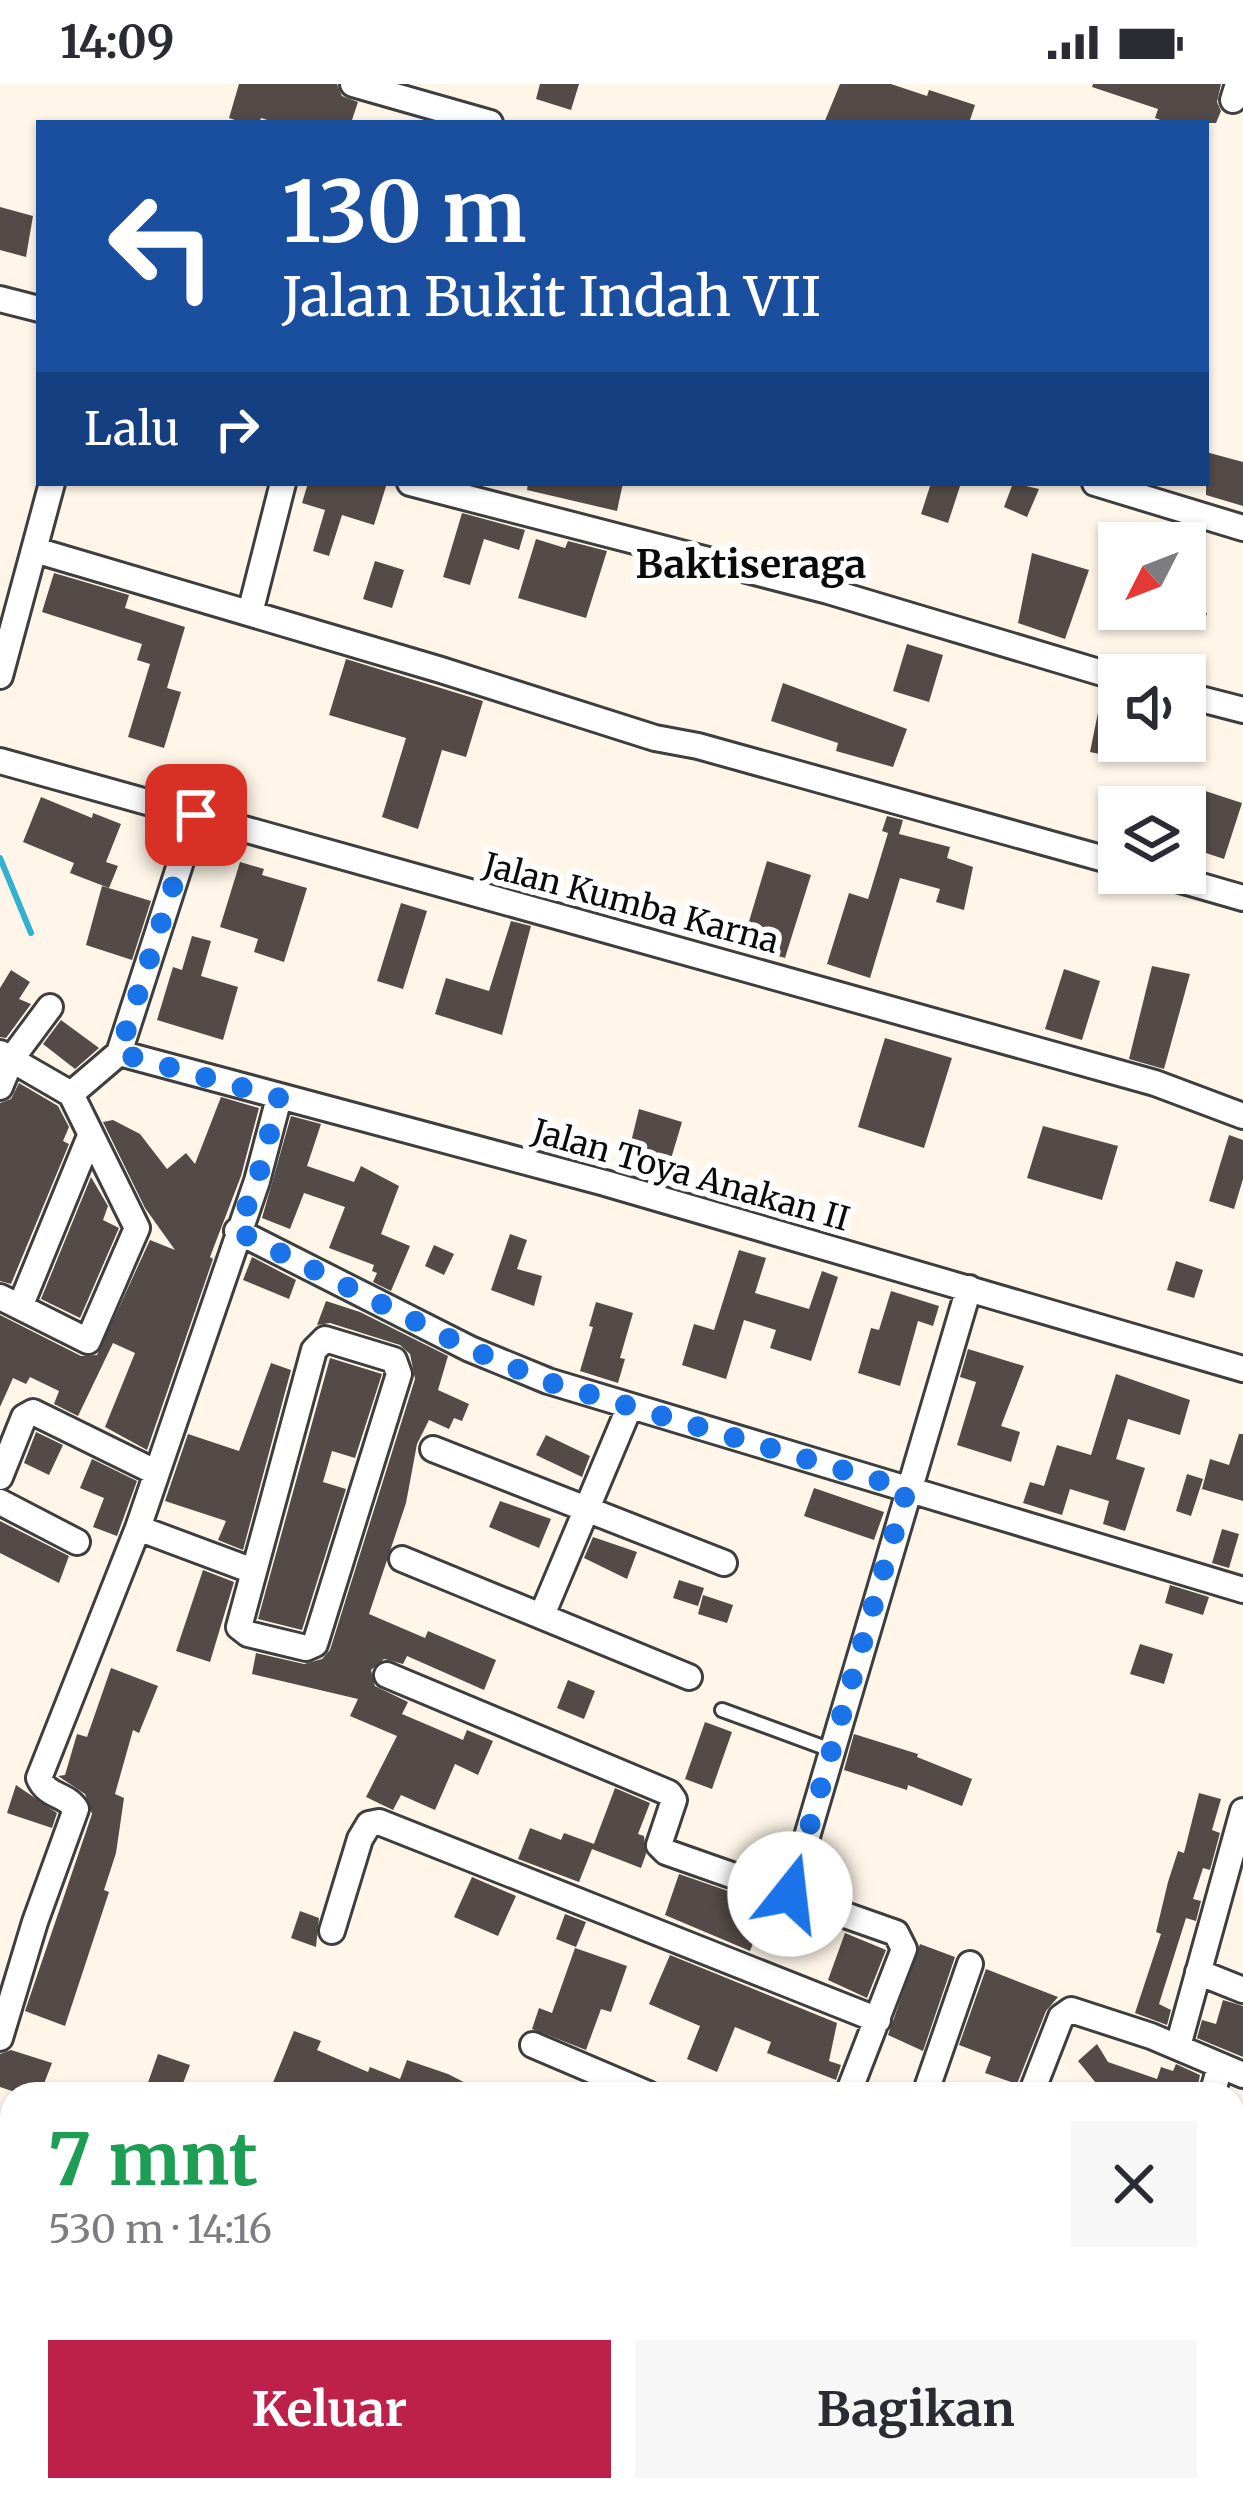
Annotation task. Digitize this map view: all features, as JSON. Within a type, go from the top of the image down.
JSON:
[{"type":"street","points":[[353,84],[479,120]]},
{"type":"street","points":[[388,120],[394,97]]},
{"type":"street","points":[[0,299],[36,308]]},
{"type":"street","points":[[0,676],[51,486]]},
{"type":"street","points":[[250,614],[283,486]]},
{"type":"street","points":[[422,486],[744,568],[1098,672]]},
{"type":"street","points":[[1105,486],[1243,528]]},
{"type":"street","points":[[35,550],[655,738],[1098,856]]},
{"type":"street","points":[[1206,700],[1243,710]]},
{"type":"street","name":"Jalan Kumba Karna","points":[[0,761],[1155,1083],[1243,1116]]},
{"type":"street","points":[[71,1094],[119,1053],[196,815]]},
{"type":"street","points":[[1206,887],[1243,898]]},
{"type":"street","points":[[0,1087],[6,1056],[50,1007]]},
{"type":"street","name":"Jalan Toya Anakan II","points":[[119,1053],[605,1183],[1243,1369]]},
{"type":"street","points":[[6,1056],[71,1094],[136,1224],[136,1234],[88,1341],[10,1302],[90,1136]]},
{"type":"street","points":[[0,2038],[76,1810],[49,1793],[39,1778],[138,1528],[257,1181],[279,1098]]},
{"type":"street","points":[[237,1231],[470,1349],[548,1382],[1243,1590]]},
{"type":"street","points":[[790,1894],[969,1288]]},
{"type":"street","points":[[325,1340],[394,1360],[399,1374],[311,1648],[242,1631],[239,1627],[253,1571],[314,1350],[325,1340]]},
{"type":"street","points":[[542,1615],[630,1406]]},
{"type":"street","points":[[0,1477],[24,1417],[33,1412],[155,1472]]},
{"type":"street","points":[[433,1449],[724,1562]]},
{"type":"street","points":[[0,1502],[77,1541]]},
{"type":"street","points":[[138,1528],[253,1571]]},
{"type":"street","points":[[402,1559],[689,1677]]},
{"type":"street","points":[[387,1675],[662,1789],[674,1800],[659,1845],[662,1849],[896,1933],[904,1949],[853,2082]]},
{"type":"street","points":[[1178,2046],[1198,1972],[1232,1892],[1243,1811]]},
{"type":"street","points":[[332,1931],[360,1839],[369,1824],[390,1825],[878,2020]]},
{"type":"street","points":[[929,2082],[970,1964]]},
{"type":"street","points":[[1198,1972],[1243,1990]]},
{"type":"street","points":[[1036,2082],[1067,2011],[1178,2046],[1232,2071]]},
{"type":"street","points":[[533,2045],[620,2082]]},
{"type":"lane","points":[[722,1710],[832,1750]]},
{"type":"building","points":[[239,84],[337,84],[342,96],[358,102],[352,120],[229,118]]},
{"type":"building","points":[[540,84],[579,84],[571,110],[536,99]]},
{"type":"building","points":[[840,84],[891,84],[975,105],[970,120],[825,120]]},
{"type":"building","points":[[1221,84],[1217,102],[1221,111],[1216,123],[1161,120],[1155,118],[1158,109],[1092,87]]},
{"type":"building","points":[[0,207],[33,216],[26,257],[0,250]]},
{"type":"building","points":[[1209,453],[1243,462],[1243,506],[1206,495]]},
{"type":"building","points":[[307,486],[386,486],[374,525],[342,515],[329,556],[313,551],[325,510],[302,503]]},
{"type":"building","points":[[528,486],[622,486],[617,511],[527,490]]},
{"type":"building","points":[[930,486],[960,486],[948,523],[921,514]]},
{"type":"building","points":[[1012,486],[1039,489],[1027,517],[1004,507]]},
{"type":"building","points":[[462,513],[525,530],[519,550],[484,539],[470,585],[443,577]]},
{"type":"building","points":[[536,539],[565,548],[568,541],[607,551],[586,618],[518,598]]},
{"type":"building","points":[[1032,553],[1089,570],[1065,639],[1018,623]]},
{"type":"building","points":[[375,561],[404,570],[392,608],[363,599]]},
{"type":"building","points":[[54,573],[129,595],[125,608],[185,627],[167,688],[181,692],[164,748],[128,737],[150,664],[137,660],[142,644],[42,612]]},
{"type":"building","points":[[907,644],[943,655],[929,702],[893,691]]},
{"type":"building","points":[[346,659],[483,701],[466,757],[442,750],[418,829],[382,817],[406,738],[329,715]]},
{"type":"building","points":[[783,683],[907,729],[893,767],[836,751],[838,743],[771,721]]},
{"type":"building","points":[[1098,713],[1098,754],[1090,752]]},
{"type":"building","points":[[1206,791],[1242,803],[1224,859],[1206,853]]},
{"type":"building","points":[[41,797],[121,824],[106,862],[118,866],[109,888],[70,873],[74,863],[23,842]]},
{"type":"building","points":[[887,816],[903,820],[899,834],[950,847],[947,858],[973,867],[964,910],[936,902],[940,889],[900,878],[870,978],[827,964],[849,893],[868,899],[888,833],[882,831]]},
{"type":"building","points":[[767,861],[811,875],[785,958],[742,945]]},
{"type":"building","points":[[240,862],[264,869],[262,875],[307,888],[284,962],[254,952],[258,939],[220,927]]},
{"type":"building","points":[[102,886],[151,901],[132,960],[86,945]]},
{"type":"building","points":[[401,903],[427,911],[403,989],[377,981]]},
{"type":"building","points":[[511,921],[531,926],[502,1035],[435,1014],[446,978],[489,991]]},
{"type":"building","points":[[192,936],[211,941],[201,976],[238,987],[223,1040],[157,1020],[173,967],[182,970]]},
{"type":"building","points":[[1152,966],[1190,974],[1164,1069],[1129,1059]]},
{"type":"building","points":[[1064,969],[1100,981],[1082,1040],[1045,1029]]},
{"type":"building","points":[[11,970],[30,982],[19,999],[31,1004],[6,1038],[0,1037],[0,988]]},
{"type":"building","points":[[61,1020],[99,1048],[75,1069],[43,1044]]},
{"type":"building","points":[[885,1038],[952,1058],[924,1148],[858,1127]]},
{"type":"building","points":[[19,1083],[58,1106],[69,1127],[63,1141],[69,1144],[11,1284],[0,1281],[0,1103],[11,1099]]},
{"type":"building","points":[[221,1097],[259,1108],[241,1176],[147,1450],[105,1427],[135,1353],[113,1343],[78,1416],[54,1404],[59,1391],[30,1377],[26,1384],[13,1378],[0,1407],[0,1315],[81,1356],[97,1355],[150,1240],[175,1250],[145,1208],[103,1122],[113,1120],[140,1134],[167,1169],[186,1153],[195,1164]]},
{"type":"building","points":[[639,1109],[682,1122],[664,1182],[624,1171]]},
{"type":"building","points":[[291,1116],[321,1124],[307,1166],[354,1182],[361,1166],[399,1186],[381,1234],[410,1246],[391,1291],[373,1282],[374,1265],[329,1248],[345,1207],[304,1193],[290,1229],[262,1218]]},
{"type":"building","points":[[1043,1126],[1118,1146],[1102,1200],[1027,1178]]},
{"type":"building","points":[[1229,1135],[1243,1140],[1243,1179],[1234,1209],[1209,1201]]},
{"type":"building","points":[[91,1177],[108,1206],[103,1220],[119,1228],[80,1318],[41,1299]]},
{"type":"building","points":[[510,1234],[527,1240],[517,1269],[542,1276],[534,1306],[491,1290]]},
{"type":"building","points":[[434,1245],[454,1254],[444,1275],[425,1266]]},
{"type":"building","points":[[739,1250],[766,1258],[755,1293],[809,1309],[822,1271],[838,1277],[811,1361],[770,1348],[776,1330],[744,1320],[726,1379],[682,1365],[694,1324],[714,1330]]},
{"type":"building","points":[[252,1257],[296,1280],[289,1299],[243,1280]]},
{"type":"building","points":[[1176,1261],[1203,1270],[1194,1298],[1167,1290]]},
{"type":"building","points":[[891,1291],[939,1306],[933,1326],[918,1321],[900,1386],[858,1373],[871,1328],[879,1330]]},
{"type":"building","points":[[326,1301],[360,1312],[448,1356],[438,1390],[469,1404],[462,1421],[454,1418],[449,1429],[429,1420],[417,1444],[406,1503],[369,1614],[425,1638],[428,1631],[496,1660],[484,1690],[407,1656],[403,1664],[384,1659],[371,1670],[375,1686],[408,1702],[402,1714],[463,1740],[467,1730],[493,1741],[478,1775],[455,1764],[435,1810],[401,1795],[393,1810],[366,1797],[397,1736],[350,1716],[358,1699],[252,1674],[256,1653],[304,1664],[322,1659],[330,1650],[415,1379],[410,1354],[400,1345],[330,1323],[317,1325]]},
{"type":"building","points":[[596,1302],[633,1313],[618,1383],[580,1371]]},
{"type":"building","points":[[968,1349],[1024,1366],[1001,1426],[1020,1432],[1011,1462],[957,1445],[976,1382],[960,1377]]},
{"type":"building","points":[[330,1358],[382,1374],[355,1458],[332,1451],[323,1482],[346,1489],[302,1630],[258,1619]]},
{"type":"building","points":[[271,1363],[291,1370],[243,1550],[218,1540],[226,1521],[165,1501],[188,1434],[239,1451]]},
{"type":"building","points":[[1116,1374],[1190,1400],[1180,1435],[1128,1419],[1116,1459],[1145,1468],[1125,1531],[1103,1524],[1109,1501],[1070,1489],[1062,1515],[1023,1503],[1030,1482],[1044,1486],[1057,1445],[1091,1455]]},
{"type":"building","points":[[36,1432],[63,1445],[49,1475],[24,1463]]},
{"type":"building","points":[[1239,1434],[1243,1434],[1243,1501],[1202,1489],[1210,1459],[1229,1465]]},
{"type":"building","points":[[546,1435],[590,1456],[582,1477],[536,1455]]},
{"type":"building","points":[[92,1459],[137,1481],[117,1536],[93,1527],[104,1498],[80,1488]]},
{"type":"building","points":[[1187,1474],[1203,1479],[1191,1516],[1176,1511]]},
{"type":"building","points":[[814,1488],[884,1512],[874,1540],[804,1516]]},
{"type":"building","points":[[500,1501],[551,1519],[539,1548],[489,1527]]},
{"type":"building","points":[[0,1521],[69,1556],[59,1583],[0,1553]]},
{"type":"building","points":[[1222,1529],[1239,1534],[1229,1568],[1212,1563]]},
{"type":"building","points":[[593,1537],[637,1552],[627,1579],[584,1558]]},
{"type":"building","points":[[203,1570],[234,1582],[210,1662],[176,1651]]},
{"type":"building","points":[[679,1580],[704,1588],[698,1606],[673,1598]]},
{"type":"building","points":[[1170,1585],[1209,1597],[1203,1615],[1165,1603]]},
{"type":"building","points":[[703,1595],[733,1605],[727,1623],[698,1614]]},
{"type":"building","points":[[1140,1644],[1173,1654],[1164,1684],[1130,1674]]},
{"type":"building","points":[[111,1668],[158,1686],[139,1733],[133,1730],[115,1794],[124,1798],[116,1853],[104,1890],[109,1892],[65,2026],[25,2011],[92,1814],[85,1794],[58,1776],[65,1775],[77,1734],[87,1737]]},
{"type":"building","points":[[568,1680],[595,1691],[584,1719],[557,1708]]},
{"type":"building","points":[[705,1722],[732,1732],[712,1789],[685,1779]]},
{"type":"building","points":[[854,1734],[918,1754],[972,1779],[962,1806],[908,1785],[907,1790],[844,1770]]},
{"type":"building","points":[[16,1785],[57,1813],[52,1828],[7,1813]]},
{"type":"building","points":[[615,1788],[650,1803],[638,1834],[644,1836],[646,1854],[641,1868],[592,1849]]},
{"type":"building","points":[[1199,1793],[1221,1799],[1212,1830],[1220,1833],[1210,1870],[1203,1868],[1193,1899],[1201,1901],[1196,1921],[1186,1918],[1159,2004],[1171,2010],[1167,2025],[1135,2013],[1161,1934],[1156,1932],[1168,1882],[1178,1851],[1184,1853]]},
{"type":"building","points":[[530,1828],[561,1840],[564,1833],[594,1844],[579,1882],[518,1859]]},
{"type":"building","points":[[679,1874],[768,1905],[750,1951],[665,1915]]},
{"type":"building","points":[[472,1877],[516,1896],[498,1936],[454,1917]]},
{"type":"building","points":[[300,1911],[319,1918],[316,1947],[291,1938]]},
{"type":"building","points":[[565,1914],[586,1922],[576,1947],[556,1939]]},
{"type":"building","points":[[845,1933],[886,1950],[867,1998],[828,1980]]},
{"type":"building","points":[[920,1944],[955,1957],[923,2051],[888,2035]]},
{"type":"building","points":[[575,1948],[627,1966],[611,2012],[601,2009],[586,2050],[532,2029],[539,2008],[552,2013]]},
{"type":"building","points":[[670,1955],[837,2023],[829,2061],[841,2065],[836,2080],[767,2053],[771,2042],[735,2027],[717,2072],[687,2059],[700,2026],[649,2004]]},
{"type":"building","points":[[986,1969],[1058,1997],[1046,2011],[1018,2082],[985,2073],[991,2057],[959,2045]]},
{"type":"building","points":[[1223,2000],[1243,2006],[1243,2057],[1197,2038],[1202,2020],[1216,2024]]},
{"type":"building","points":[[294,2031],[321,2041],[317,2050],[368,2072],[370,2067],[400,2079],[407,2060],[464,2082],[273,2082]]},
{"type":"building","points":[[1097,2044],[1108,2062],[1157,2079],[1161,2067],[1173,2071],[1176,2064],[1200,2075],[1199,2082],[1095,2082],[1078,2061]]},
{"type":"building","points":[[11,2050],[52,2063],[45,2082],[0,2082],[0,2054]]},
{"type":"building","points":[[158,2054],[190,2065],[184,2082],[148,2082]]},
{"type":"waterway","points":[[0,858],[31,933]]},
{"type":"district","name":"Baktiseraga","points":[[751,564]]},
{"type":"route","points":[[196,815],[119,1053],[279,1098],[257,1181],[237,1231],[470,1349],[548,1382],[907,1489],[790,1894]]}]
